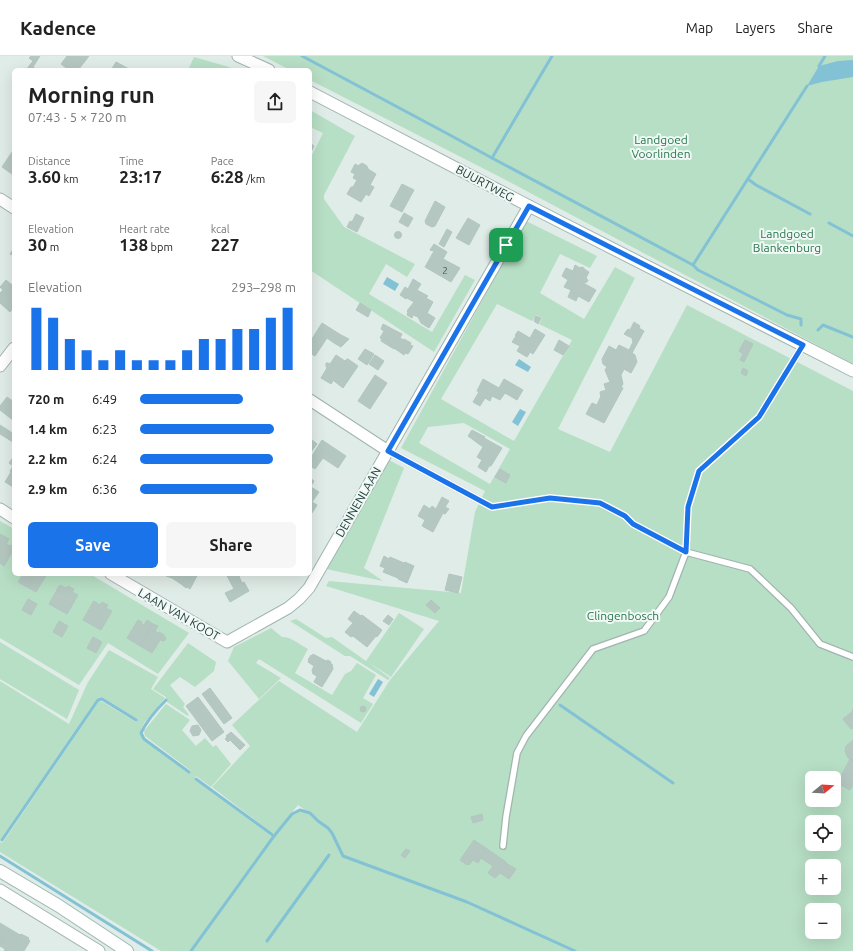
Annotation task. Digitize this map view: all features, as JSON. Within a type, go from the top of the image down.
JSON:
[{"type":"street","points":[[238,56],[265,68]]},
{"type":"street","name":"BUURTWEG","points":[[312,93],[529,206],[853,371]]},
{"type":"street","points":[[0,199],[12,207]]},
{"type":"street","name":"DENNENLAAN","points":[[227,642],[288,608],[309,588],[529,206]]},
{"type":"street","points":[[0,366],[12,351]]},
{"type":"street","points":[[312,401],[388,451]]},
{"type":"street","points":[[0,509],[12,517]]},
{"type":"street","name":"LAAN VAN KOOT","points":[[114,576],[227,642]]},
{"type":"street","points":[[0,871],[59,906],[126,951]]},
{"type":"street","points":[[0,890],[99,951]]},
{"type":"lane","points":[[503,846],[506,817],[517,753],[526,736],[593,649],[644,631],[669,598],[686,552],[688,507],[699,471],[759,417],[803,345]]},
{"type":"lane","points":[[388,451],[492,507],[550,498],[600,503],[625,516],[633,524],[686,552],[750,569],[791,608],[820,644],[853,658]]},
{"type":"green space","name":"Landgoed Voorlinden","points":[[263,56],[853,56],[853,364],[502,178],[312,81],[312,68],[286,68]]},
{"type":"green space","points":[[194,57],[231,68],[189,68]]},
{"type":"green space","points":[[312,111],[355,136],[324,195],[324,199],[344,227],[415,264],[407,277],[386,264],[369,294],[432,332],[465,275],[475,280],[434,352],[312,271],[312,155],[323,133],[312,128]]},
{"type":"green space","name":"Clingenbosch","points":[[526,221],[597,256],[590,268],[560,254],[540,293],[584,319],[615,267],[635,278],[558,429],[610,452],[687,305],[853,391],[853,951],[161,951],[0,852],[0,841],[0,681],[69,724],[88,682],[109,650],[158,677],[151,689],[165,698],[144,723],[140,732],[143,739],[188,773],[191,772],[145,736],[144,731],[166,704],[190,720],[182,730],[196,746],[205,738],[213,747],[216,745],[231,764],[211,787],[196,776],[194,779],[274,838],[289,817],[298,812],[308,812],[298,805],[275,833],[272,833],[212,787],[250,746],[232,725],[279,681],[357,732],[390,680],[439,621],[326,586],[329,581],[461,593],[475,512],[485,491],[401,448]],"holes":[[[497,304],[532,321],[537,315],[542,318],[539,324],[572,340],[514,441],[441,399]],[[464,423],[510,449],[490,484],[419,443],[428,427]],[[103,698],[137,720],[136,722],[99,701],[1,843],[0,841],[98,699]]]},
{"type":"green space","points":[[389,460],[404,468],[364,568],[383,581],[326,569]]},
{"type":"green space","points":[[0,521],[12,528],[12,576],[93,576],[189,633],[158,674],[108,643],[79,685],[0,638]]},
{"type":"green space","points":[[399,613],[424,629],[391,677],[368,662],[390,678],[388,680],[350,656],[345,656],[290,621],[296,619],[326,638],[332,637],[366,661]]},
{"type":"green space","points":[[271,628],[282,637],[293,640],[308,649],[295,673],[332,695],[345,674],[351,671],[357,663],[376,675],[363,698],[373,704],[361,723],[259,659],[256,663],[281,678],[259,699],[228,661],[234,647]]},
{"type":"green space","points":[[0,642],[79,690],[67,719],[0,679]]},
{"type":"green space","points":[[188,643],[216,662],[214,671],[195,687],[180,677],[170,685],[185,704],[183,707],[189,715],[188,716],[167,702],[166,697],[153,689]]},
{"type":"water","points":[[853,60],[853,77],[807,86],[819,66],[838,61]]},
{"type":"water","points":[[387,277],[399,284],[395,291],[383,284]]},
{"type":"water","points":[[519,359],[531,367],[528,372],[515,365]]},
{"type":"water","points":[[520,409],[526,412],[518,426],[512,422]]},
{"type":"water","points":[[378,679],[383,682],[374,697],[369,694]]},
{"type":"building","points":[[31,56],[40,56],[33,67],[34,68],[28,68],[33,61],[29,58]]},
{"type":"building","points":[[67,56],[89,56],[80,68],[66,68],[61,64]]},
{"type":"building","points":[[116,62],[127,68],[112,68]]},
{"type":"building","points":[[12,152],[12,174],[2,167]]},
{"type":"building","points":[[362,163],[376,174],[370,185],[374,187],[369,196],[366,194],[361,202],[347,194],[357,180],[353,178],[355,174],[351,172],[355,164],[359,166]]},
{"type":"building","points":[[402,184],[414,190],[402,212],[390,206]]},
{"type":"building","points":[[435,201],[445,207],[435,226],[432,227],[426,224],[425,221]]},
{"type":"building","points":[[404,213],[413,218],[408,227],[399,222]]},
{"type":"building","points":[[356,214],[364,218],[357,232],[347,227],[350,221],[352,222]]},
{"type":"building","points":[[468,218],[480,225],[469,245],[456,238]]},
{"type":"building","points":[[447,229],[452,232],[444,247],[439,244]]},
{"type":"building","points":[[398,231],[401,232],[401,238],[398,239],[395,238],[394,235],[395,232]]},
{"type":"building","points":[[434,244],[447,252],[443,259],[460,268],[451,282],[425,267],[434,251],[430,250]]},
{"type":"building","points":[[575,265],[580,268],[584,268],[589,272],[586,278],[588,281],[583,283],[596,290],[589,302],[578,296],[576,301],[568,297],[571,290],[564,287],[568,280],[562,276],[566,268],[573,271]]},
{"type":"building","points":[[413,279],[421,284],[417,290],[428,296],[426,298],[433,302],[427,313],[435,318],[429,328],[421,323],[418,317],[413,315],[412,318],[407,315],[407,311],[414,302],[400,295],[405,287],[408,289]]},
{"type":"building","points":[[6,280],[12,285],[12,297],[0,287]]},
{"type":"building","points":[[0,287],[12,297],[12,310],[10,312],[0,303],[0,293],[3,290]]},
{"type":"building","points":[[360,303],[371,310],[368,317],[356,310]]},
{"type":"building","points":[[536,316],[541,318],[538,324],[534,321]]},
{"type":"building","points":[[634,322],[644,331],[632,353],[635,355],[637,362],[631,373],[624,369],[621,375],[623,384],[621,387],[623,388],[604,423],[586,414],[592,403],[597,405],[601,398],[600,392],[606,390],[604,384],[610,382],[605,370],[607,367],[603,364],[602,359],[609,346],[616,350],[619,345],[629,350],[633,342],[632,338],[624,334],[628,329],[630,330]]},
{"type":"building","points":[[322,323],[341,335],[334,343],[327,338],[315,356],[312,354],[312,339]]},
{"type":"building","points":[[383,324],[402,334],[400,338],[411,343],[410,345],[413,346],[408,354],[405,353],[404,355],[381,341],[382,339],[380,338],[384,331],[381,329]]},
{"type":"building","points":[[535,329],[545,335],[533,354],[530,352],[527,357],[517,351],[520,346],[512,342],[518,331],[530,338]]},
{"type":"building","points":[[341,335],[349,339],[341,347],[334,343]]},
{"type":"building","points":[[559,340],[569,346],[563,355],[554,350]]},
{"type":"building","points":[[745,340],[753,344],[744,362],[740,360],[743,354],[739,351]]},
{"type":"building","points":[[365,349],[374,354],[367,365],[358,359]]},
{"type":"building","points":[[336,355],[345,361],[348,359],[331,384],[321,378],[327,368],[326,363],[330,364]]},
{"type":"building","points":[[375,355],[384,361],[378,370],[369,364]]},
{"type":"building","points":[[348,359],[358,366],[343,388],[334,381]]},
{"type":"building","points":[[743,368],[748,371],[746,376],[741,373]]},
{"type":"building","points":[[375,375],[387,383],[370,409],[358,401]]},
{"type":"building","points":[[483,379],[499,388],[504,379],[523,390],[517,400],[505,393],[500,400],[492,396],[490,401],[485,398],[480,406],[473,402],[479,392],[477,391]]},
{"type":"building","points":[[7,397],[12,401],[12,419],[0,410],[0,406]]},
{"type":"building","points":[[0,425],[12,433],[12,441],[0,434]]},
{"type":"building","points":[[472,430],[502,448],[486,472],[478,467],[482,460],[477,457],[483,447],[468,436]]},
{"type":"building","points":[[312,440],[317,444],[312,451]]},
{"type":"building","points":[[322,440],[346,456],[338,468],[323,458],[315,469],[312,467],[312,456]]},
{"type":"building","points":[[12,468],[12,486],[5,482],[11,472]]},
{"type":"building","points":[[500,469],[510,475],[506,483],[495,477]]},
{"type":"building","points":[[312,488],[319,492],[312,502]]},
{"type":"building","points":[[442,497],[449,501],[445,507],[449,509],[445,514],[443,513],[433,532],[422,526],[425,520],[418,516],[424,505],[430,509],[432,506],[436,509]]},
{"type":"building","points":[[312,502],[317,505],[312,513]]},
{"type":"building","points":[[0,534],[4,536],[0,543]]},
{"type":"building","points":[[4,536],[9,539],[6,544],[12,546],[12,552],[4,566],[0,563],[0,543]]},
{"type":"building","points":[[384,556],[389,559],[390,557],[414,566],[407,583],[383,572],[385,568],[380,566]]},
{"type":"building","points":[[449,574],[462,577],[458,593],[445,590]]},
{"type":"building","points":[[22,576],[46,576],[36,592],[18,582]]},
{"type":"building","points":[[174,576],[186,576],[181,584],[172,578]]},
{"type":"building","points":[[186,576],[197,576],[190,589],[181,584]]},
{"type":"building","points":[[227,576],[239,576],[242,583],[244,582],[249,591],[230,602],[225,593],[234,589]]},
{"type":"building","points":[[60,585],[66,588],[68,586],[74,589],[72,592],[78,595],[67,614],[49,604]]},
{"type":"building","points":[[28,599],[37,604],[31,615],[22,610]]},
{"type":"building","points":[[431,600],[440,608],[435,613],[426,605]]},
{"type":"building","points":[[94,601],[100,605],[102,602],[108,605],[106,608],[112,611],[101,630],[83,620]]},
{"type":"building","points":[[354,611],[382,630],[367,647],[353,636],[351,637],[345,632],[353,623],[348,619]]},
{"type":"building","points":[[388,615],[393,619],[389,625],[383,621]]},
{"type":"building","points":[[138,620],[144,625],[147,620],[153,624],[140,646],[127,638]]},
{"type":"building","points":[[59,621],[68,626],[62,637],[53,632]]},
{"type":"building","points":[[153,624],[158,626],[155,631],[164,635],[166,639],[164,641],[160,640],[152,653],[140,646]]},
{"type":"building","points":[[93,637],[102,642],[96,653],[87,648]]},
{"type":"building","points":[[313,654],[326,661],[328,660],[331,662],[330,664],[332,664],[333,669],[322,687],[314,682],[317,676],[313,674],[312,670],[314,666],[308,662]]},
{"type":"building","points":[[210,688],[232,718],[224,724],[202,694]]},
{"type":"building","points":[[198,697],[224,732],[212,741],[186,706]]},
{"type":"building","points":[[363,706],[366,709],[363,712],[360,709]]},
{"type":"building","points":[[853,711],[853,728],[851,729],[843,719]]},
{"type":"building","points":[[198,725],[201,730],[199,735],[193,736],[190,731],[192,726]]},
{"type":"building","points":[[231,732],[245,745],[240,750],[230,740],[228,742],[225,739]]},
{"type":"building","points":[[853,740],[853,760],[849,759],[845,751],[846,746]]},
{"type":"building","points":[[850,759],[853,760],[853,785],[850,790],[841,785],[841,776]]},
{"type":"building","points":[[482,814],[483,820],[473,823],[471,817]]},
{"type":"building","points":[[474,840],[516,869],[509,879],[500,873],[495,878],[488,873],[493,866],[481,858],[478,863],[473,860],[469,865],[468,863],[467,865],[460,860]]},
{"type":"building","points":[[406,849],[410,851],[405,858],[401,855]]},
{"type":"building","points":[[0,923],[10,929],[0,946]]},
{"type":"building","points":[[10,929],[20,935],[10,951],[4,951],[5,949],[0,946]]},
{"type":"building","points":[[21,934],[29,938],[28,939],[30,941],[24,951],[10,951],[20,935]]},
{"type":"waterway","points":[[302,56],[693,265],[698,270],[787,315],[801,319],[801,325]]},
{"type":"waterway","points":[[492,158],[552,56]]},
{"type":"waterway","points":[[819,66],[825,56]]},
{"type":"waterway","points":[[693,265],[807,86]]},
{"type":"waterway","points":[[748,179],[756,185],[810,214]]},
{"type":"waterway","points":[[829,223],[853,236]]},
{"type":"waterway","points":[[818,330],[823,325],[853,337]]},
{"type":"waterway","points":[[2,840],[98,700],[102,699],[136,720]]},
{"type":"waterway","points":[[166,700],[152,715],[141,733],[144,739],[189,772]]},
{"type":"waterway","points":[[560,705],[673,783]]},
{"type":"waterway","points":[[196,779],[274,836]]},
{"type":"waterway","points":[[191,951],[274,836],[292,814],[300,810],[310,813],[328,828],[343,856],[467,902],[575,951]]},
{"type":"waterway","points":[[267,941],[329,855]]},
{"type":"waterway","points":[[0,856],[152,951]]},
{"type":"route","points":[[529,206],[803,345],[759,417],[699,471],[688,507],[686,552],[633,524],[625,516],[600,503],[550,498],[492,507],[388,451],[506,245],[529,206]]},
{"type":"park label","name":"Landgoed Blankenburg","points":[[787,240]]}]
